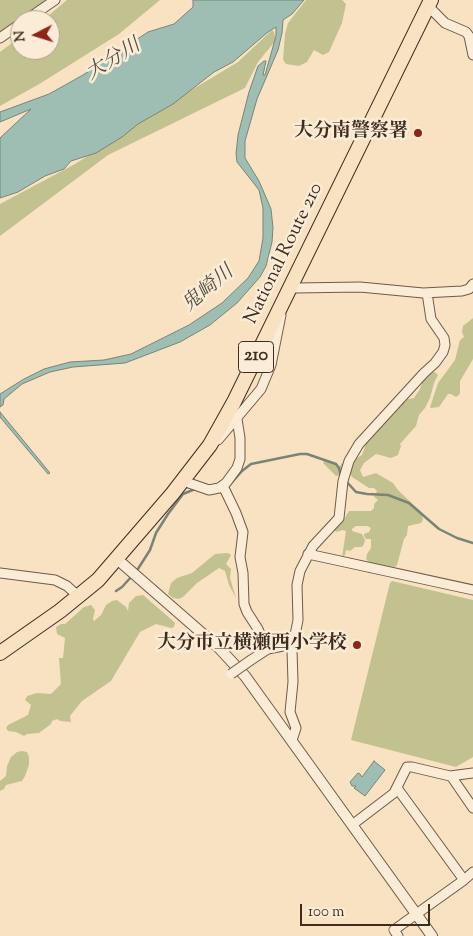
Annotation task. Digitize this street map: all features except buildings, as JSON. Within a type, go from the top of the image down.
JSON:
[{"type":"highway","name":"National Route 210","points":[[0,652],[79,597],[98,580],[183,481],[210,445],[225,419],[429,3]]},
{"type":"street","points":[[40,10],[55,0]]},
{"type":"street","points":[[429,3],[445,23],[466,32],[469,36],[473,55]]},
{"type":"street","points":[[194,467],[258,395],[270,372],[287,292],[304,288],[360,286],[412,293],[427,293],[466,290],[473,284]]},
{"type":"street","points":[[292,740],[296,728],[290,712],[293,682],[293,644],[299,615],[297,585],[300,571],[312,546],[340,518],[343,481],[349,461],[359,444],[444,352],[444,338],[431,319],[427,293]]},
{"type":"street","points":[[183,481],[210,490],[223,486],[235,470],[240,459],[240,438],[237,419]]},
{"type":"street","points":[[223,486],[239,518],[243,532],[240,557],[243,573],[244,604],[258,629],[266,650]]},
{"type":"street","points":[[308,554],[473,590]]},
{"type":"street","points":[[117,559],[230,659],[261,696],[432,936]]},
{"type":"street","points":[[0,573],[55,580],[67,586],[79,597]]},
{"type":"street","points":[[231,674],[266,650],[293,644]]},
{"type":"street","points":[[352,825],[392,795],[405,769],[408,767],[450,776],[473,773]]},
{"type":"street","points":[[450,776],[473,808]]},
{"type":"street","points":[[397,788],[464,880]]},
{"type":"street","points":[[398,936],[394,930],[473,872]]},
{"type":"green space","points":[[0,0],[48,0],[34,10],[10,10],[10,27],[0,34]]},
{"type":"green space","points":[[67,0],[160,0],[119,34],[41,83],[0,106],[0,52],[10,44],[10,60],[60,60],[60,10],[55,10]]},
{"type":"green space","points":[[306,0],[342,0],[346,4],[342,23],[329,52],[323,55],[314,50],[307,62],[299,66],[286,64],[283,60],[288,23]]},
{"type":"green space","points":[[272,30],[276,40],[258,62],[245,88],[108,155],[0,236],[0,204],[75,164],[118,137],[130,127],[238,62]]},
{"type":"green space","points":[[473,318],[473,359],[460,381],[460,394],[456,397],[448,394],[439,407],[431,408],[438,383],[455,360],[460,340],[464,337],[462,332],[463,326]]},
{"type":"green space","points":[[435,372],[438,375],[430,398],[419,415],[416,426],[400,444],[398,455],[391,458],[376,454],[364,463],[360,470],[363,477],[376,473],[393,483],[422,513],[423,520],[421,523],[408,526],[407,535],[395,567],[370,563],[366,559],[371,548],[371,539],[366,539],[364,536],[371,528],[367,526],[356,526],[352,529],[352,531],[362,534],[365,540],[364,544],[362,547],[355,547],[350,551],[346,550],[345,555],[342,557],[346,531],[336,532],[334,528],[344,519],[349,511],[371,511],[378,500],[374,497],[377,491],[374,488],[369,488],[352,477],[350,473],[353,460],[362,455],[367,441],[404,400],[414,398],[424,378],[430,373]]},
{"type":"green space","points":[[328,460],[339,467],[342,463],[344,464],[341,475],[336,476],[323,463]]},
{"type":"green space","points":[[228,553],[231,555],[226,564],[231,569],[230,578],[236,598],[229,585],[225,571],[219,568],[197,583],[183,597],[179,599],[173,598],[168,594],[171,583],[177,578],[192,573],[215,554]]},
{"type":"green space","points":[[392,581],[473,600],[473,757],[456,767],[351,740]]},
{"type":"green space","points":[[143,595],[175,623],[174,627],[156,624],[140,632],[111,681],[82,701],[70,716],[71,722],[57,719],[39,733],[24,736],[8,731],[6,728],[8,725],[28,715],[31,705],[25,700],[27,696],[37,693],[51,694],[61,684],[59,658],[63,658],[65,638],[57,634],[56,627],[65,624],[84,607],[91,605],[95,610],[94,621],[101,615],[106,605],[112,601],[117,600],[128,611],[129,603],[136,596]]},
{"type":"green space","points":[[17,752],[27,752],[29,757],[29,765],[25,776],[22,781],[6,785],[0,791],[0,781],[6,776],[7,766],[11,757]]},
{"type":"water","name":"大分川","points":[[193,0],[304,0],[292,14],[283,20],[278,50],[257,99],[245,141],[245,158],[259,181],[271,209],[272,242],[266,266],[260,277],[237,303],[210,325],[180,342],[125,363],[73,367],[50,372],[22,384],[4,399],[3,405],[0,407],[0,394],[44,369],[70,362],[104,360],[131,354],[189,325],[222,303],[248,278],[259,261],[263,238],[263,208],[259,190],[237,162],[236,154],[238,135],[249,92],[258,66],[266,61],[263,75],[265,75],[276,36],[276,27],[233,62],[214,72],[173,104],[138,124],[122,137],[96,153],[71,161],[64,169],[45,176],[18,192],[0,198],[0,138],[31,109],[0,122],[0,112],[49,94],[83,75],[148,32],[174,24],[193,7]]},
{"type":"water","points":[[0,412],[50,473],[48,474],[0,417]]},
{"type":"water","points":[[374,761],[385,770],[365,796],[354,788],[356,786],[352,786],[350,782],[358,773],[362,777]]},
{"type":"waterway","points":[[226,489],[251,464],[300,454],[307,454],[336,464],[341,477]]},
{"type":"waterway","points":[[345,480],[356,492],[388,495],[409,503],[439,529],[473,543]]},
{"type":"waterway","points":[[136,572],[150,550],[156,533],[168,514],[183,494],[195,489]]},
{"type":"waterway","points":[[116,591],[132,576]]},
{"type":"place","name":"大分南警察署","points":[[418,133]]},
{"type":"place","name":"大分市立横瀬西小学校","points":[[357,645]]},
{"type":"water label","name":"鬼崎川","points":[[209,290]]}]
